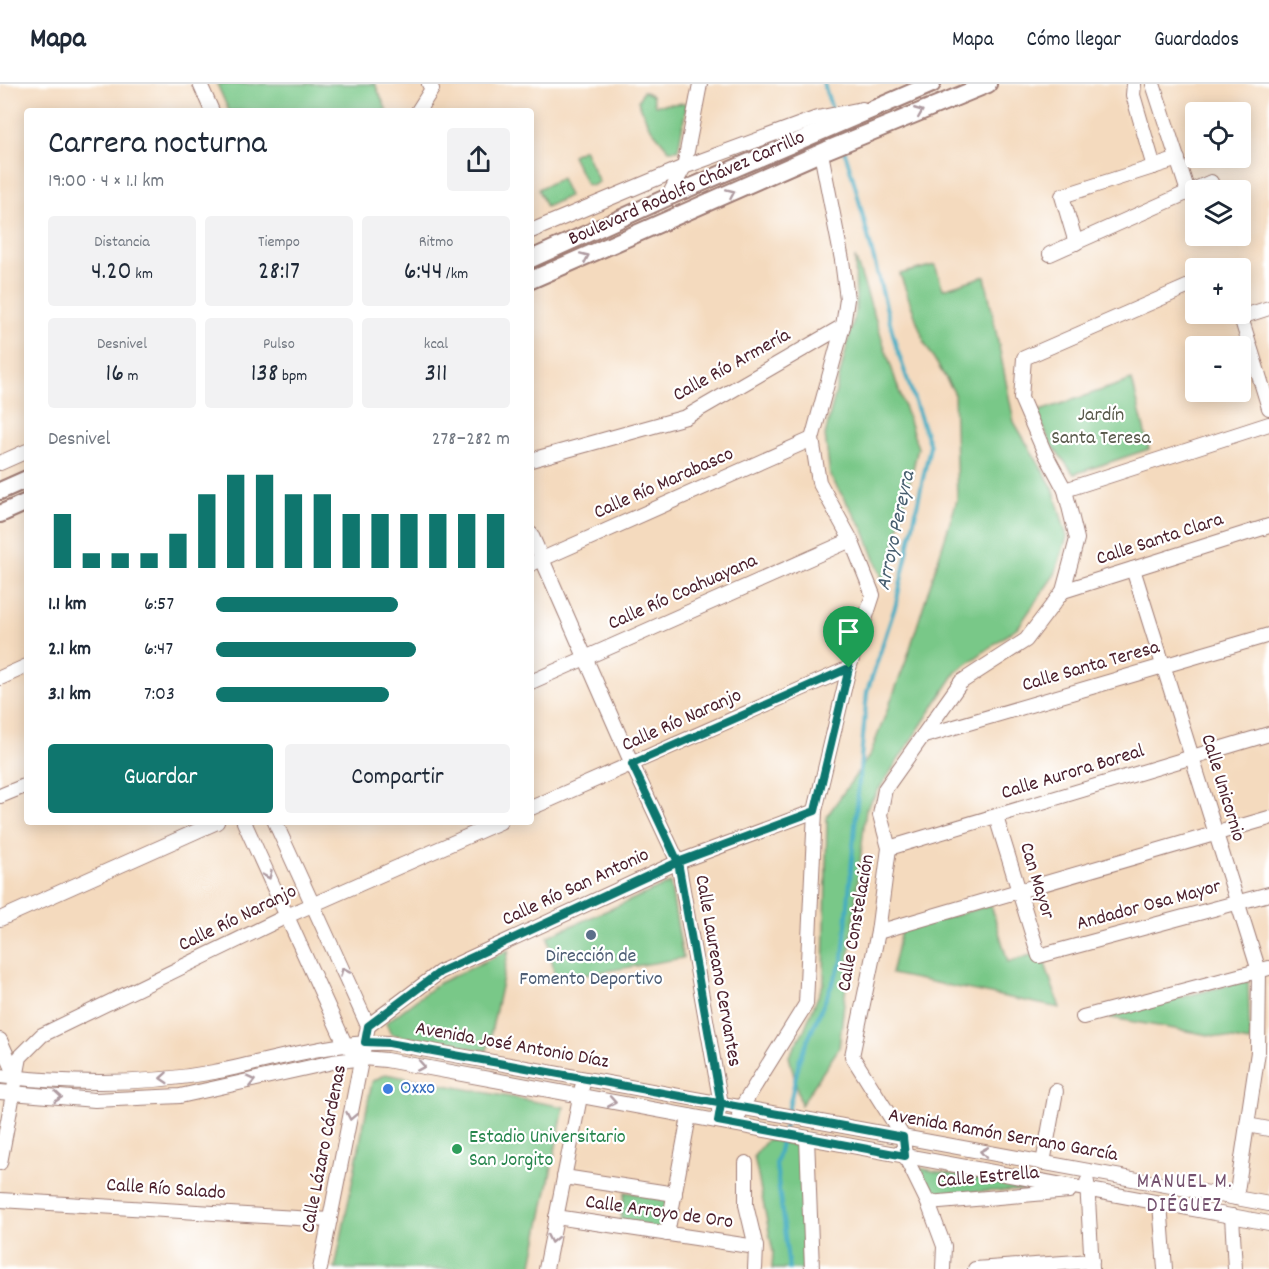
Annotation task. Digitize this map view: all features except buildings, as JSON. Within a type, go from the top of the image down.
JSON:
[{"type":"main road","name":"Boulevard Rodolfo Chávez Carrillo","points":[[534,258],[818,126],[890,102],[932,84]]},
{"type":"main road","name":"Boulevard Rodolfo Chávez Carrillo","points":[[534,279],[865,134],[988,84]]},
{"type":"main road","points":[[0,491],[24,480]]},
{"type":"main road","points":[[0,514],[24,503]]},
{"type":"street","points":[[200,84],[211,108]]},
{"type":"street","points":[[668,197],[684,167],[700,84]]},
{"type":"street","points":[[1134,84],[1133,95],[1155,167]]},
{"type":"street","points":[[1153,84],[1185,182]]},
{"type":"street","points":[[420,108],[435,86]]},
{"type":"street","points":[[534,230],[684,167],[818,126]]},
{"type":"street","points":[[738,1125],[741,1108],[806,1004],[815,811],[849,668],[873,596],[851,540],[819,482],[812,439],[843,326],[848,299],[824,152]]},
{"type":"street","points":[[1076,243],[1062,196],[1178,159]]},
{"type":"street","points":[[658,177],[677,216]]},
{"type":"street","points":[[1050,254],[1185,193]]},
{"type":"street","name":"Calle Constelación","points":[[943,1269],[944,1246],[928,1203],[905,1156],[903,1137],[852,1056],[878,932],[889,848],[880,815],[885,789],[962,682],[1026,640],[1063,591],[1077,539],[1065,490],[1044,451],[1021,398],[1024,358],[1185,288]]},
{"type":"street","points":[[1251,312],[1269,308]]},
{"type":"street","points":[[1244,324],[1269,408]]},
{"type":"street","name":"Calle Río Armería","points":[[534,458],[686,417],[843,326]]},
{"type":"street","points":[[1065,490],[1269,424]]},
{"type":"street","name":"Calle Río Marabasco","points":[[536,562],[812,439]]},
{"type":"street","points":[[0,463],[24,453]]},
{"type":"street","name":"Calle Santa Clara","points":[[1063,591],[1269,526]]},
{"type":"street","name":"Calle Río Coahuayana","points":[[534,681],[851,540]]},
{"type":"street","name":"Calle Laureano Cervantes","points":[[536,562],[586,658],[678,862],[721,1104],[718,1121]]},
{"type":"street","name":"Calle Unicornio","points":[[1133,569],[1238,902],[1264,970],[1263,1053],[1247,1125],[1236,1198]]},
{"type":"street","name":"Calle Santa Teresa","points":[[924,736],[1269,635]]},
{"type":"street","points":[[0,678],[24,667]]},
{"type":"street","name":"Calle Río Naranjo","points":[[534,807],[849,668]]},
{"type":"street","name":"Calle Aurora Boreal","points":[[889,848],[1269,734]]},
{"type":"street","points":[[0,796],[24,786]]},
{"type":"street","name":"Calle Río San Antonio","points":[[368,1026],[440,972],[678,862],[815,811]]},
{"type":"street","name":"Can Mayor","points":[[996,817],[1039,956]]},
{"type":"street","points":[[878,932],[1269,818]]},
{"type":"street","points":[[0,919],[210,825]]},
{"type":"street","points":[[245,825],[345,1044]]},
{"type":"street","points":[[276,825],[368,1026],[363,1058]]},
{"type":"street","name":"Calle Río Naranjo","points":[[0,1163],[7,1093],[17,1078],[20,1057],[42,1035],[287,916],[493,825]]},
{"type":"street","name":"Andador Osa Mayor","points":[[1039,956],[1269,894]]},
{"type":"street","points":[[1083,1017],[1264,970]]},
{"type":"street","points":[[0,1040],[17,1078]]},
{"type":"street","name":"Avenida José Antonio Díaz","points":[[0,1076],[93,1083],[174,1077],[212,1072],[345,1044],[389,1043],[801,1118]]},
{"type":"street","name":"Calle Lázaro Cárdenas","points":[[320,1269],[363,1058],[345,1044]]},
{"type":"street","name":"Avenida José Antonio Díaz","points":[[7,1093],[95,1100],[180,1096],[333,1062],[363,1058],[386,1060],[805,1137]]},
{"type":"street","points":[[546,1269],[584,1079]]},
{"type":"street","points":[[1043,1163],[1056,1091]]},
{"type":"street","points":[[667,1234],[689,1116]]},
{"type":"street","name":"Avenida Ramón Serrano García","points":[[801,1118],[1269,1204]]},
{"type":"street","points":[[1247,1125],[1269,1129]]},
{"type":"street","points":[[805,1137],[812,1269]]},
{"type":"street","name":"Avenida Ramón Serrano García","points":[[805,1137],[1269,1223]]},
{"type":"street","points":[[746,1163],[746,1205],[756,1247],[755,1269]]},
{"type":"street","points":[[975,1269],[1092,1265],[1087,1171]]},
{"type":"street","points":[[564,1177],[675,1194]]},
{"type":"street","name":"Calle Estrella","points":[[928,1203],[1088,1189]]},
{"type":"street","name":"Calle Río Salado","points":[[0,1200],[330,1220]]},
{"type":"street","points":[[1160,1203],[1165,1269]]},
{"type":"street","points":[[1232,1216],[1236,1269]]},
{"type":"street","name":"Calle Arroyo de Oro","points":[[556,1217],[756,1247]]},
{"type":"green space","points":[[217,84],[375,84],[386,108],[228,108]]},
{"type":"green space","points":[[643,91],[652,95],[655,105],[687,103],[678,150],[669,150],[649,126],[638,101]]},
{"type":"green space","points":[[584,149],[599,182],[592,186],[586,184],[572,155]]},
{"type":"green space","points":[[561,178],[569,196],[546,207],[538,189]]},
{"type":"green space","points":[[855,257],[918,448],[885,586],[864,530],[830,476],[825,435],[856,310]]},
{"type":"green space","points":[[935,265],[943,289],[985,276],[1014,422],[1053,488],[1067,537],[1055,574],[1019,626],[956,672],[866,809],[839,1048],[801,1105],[789,1056],[804,1030],[824,982],[827,816],[870,755],[906,661],[957,500],[954,392],[925,344],[900,274]]},
{"type":"green space","name":"Jardín Santa Teresa","points":[[1132,380],[1149,449],[1074,474],[1051,444],[1037,412]]},
{"type":"green space","points":[[670,883],[683,958],[555,980],[548,936]]},
{"type":"green space","points":[[991,905],[1008,962],[1041,952],[1060,1008],[891,974],[901,931]]},
{"type":"green space","points":[[509,950],[487,1051],[391,1034],[386,1023],[439,983]]},
{"type":"green space","points":[[1248,980],[1250,1042],[1106,1017]]},
{"type":"green space","name":"Estadio Universitario San Jorgito","points":[[385,1074],[564,1107],[531,1269],[335,1269],[372,1082]]},
{"type":"green space","points":[[768,1139],[803,1147],[803,1269],[772,1269],[773,1252],[754,1156]]},
{"type":"green space","points":[[918,1168],[1035,1190],[931,1193]]},
{"type":"green space","points":[[625,1192],[669,1199],[664,1229],[620,1222]]},
{"type":"waterway","name":"Arroyo Pereyra","points":[[824,84],[833,113]]},
{"type":"waterway","name":"Arroyo Pereyra","points":[[789,1269],[776,1164],[800,1058],[843,959],[867,692],[896,604],[930,446],[896,346],[844,149]]},
{"type":"place","name":"Dirección de Fomento Deportivo","points":[[591,935]]},
{"type":"place","name":"Oxxo","points":[[388,1089]]},
{"type":"place","name":"Estadio Universitario San Jorgito","points":[[457,1149]]},
{"type":"district","name":"MANUEL M. DIÉGUEZ","points":[[1185,1195]]},
{"type":"route","points":[[849,668],[632,764],[678,862],[721,1104],[718,1121],[905,1156],[903,1137],[741,1108],[721,1104],[657,1092],[389,1043],[365,1042],[368,1026],[440,972],[678,862],[815,811],[849,668]]}]
